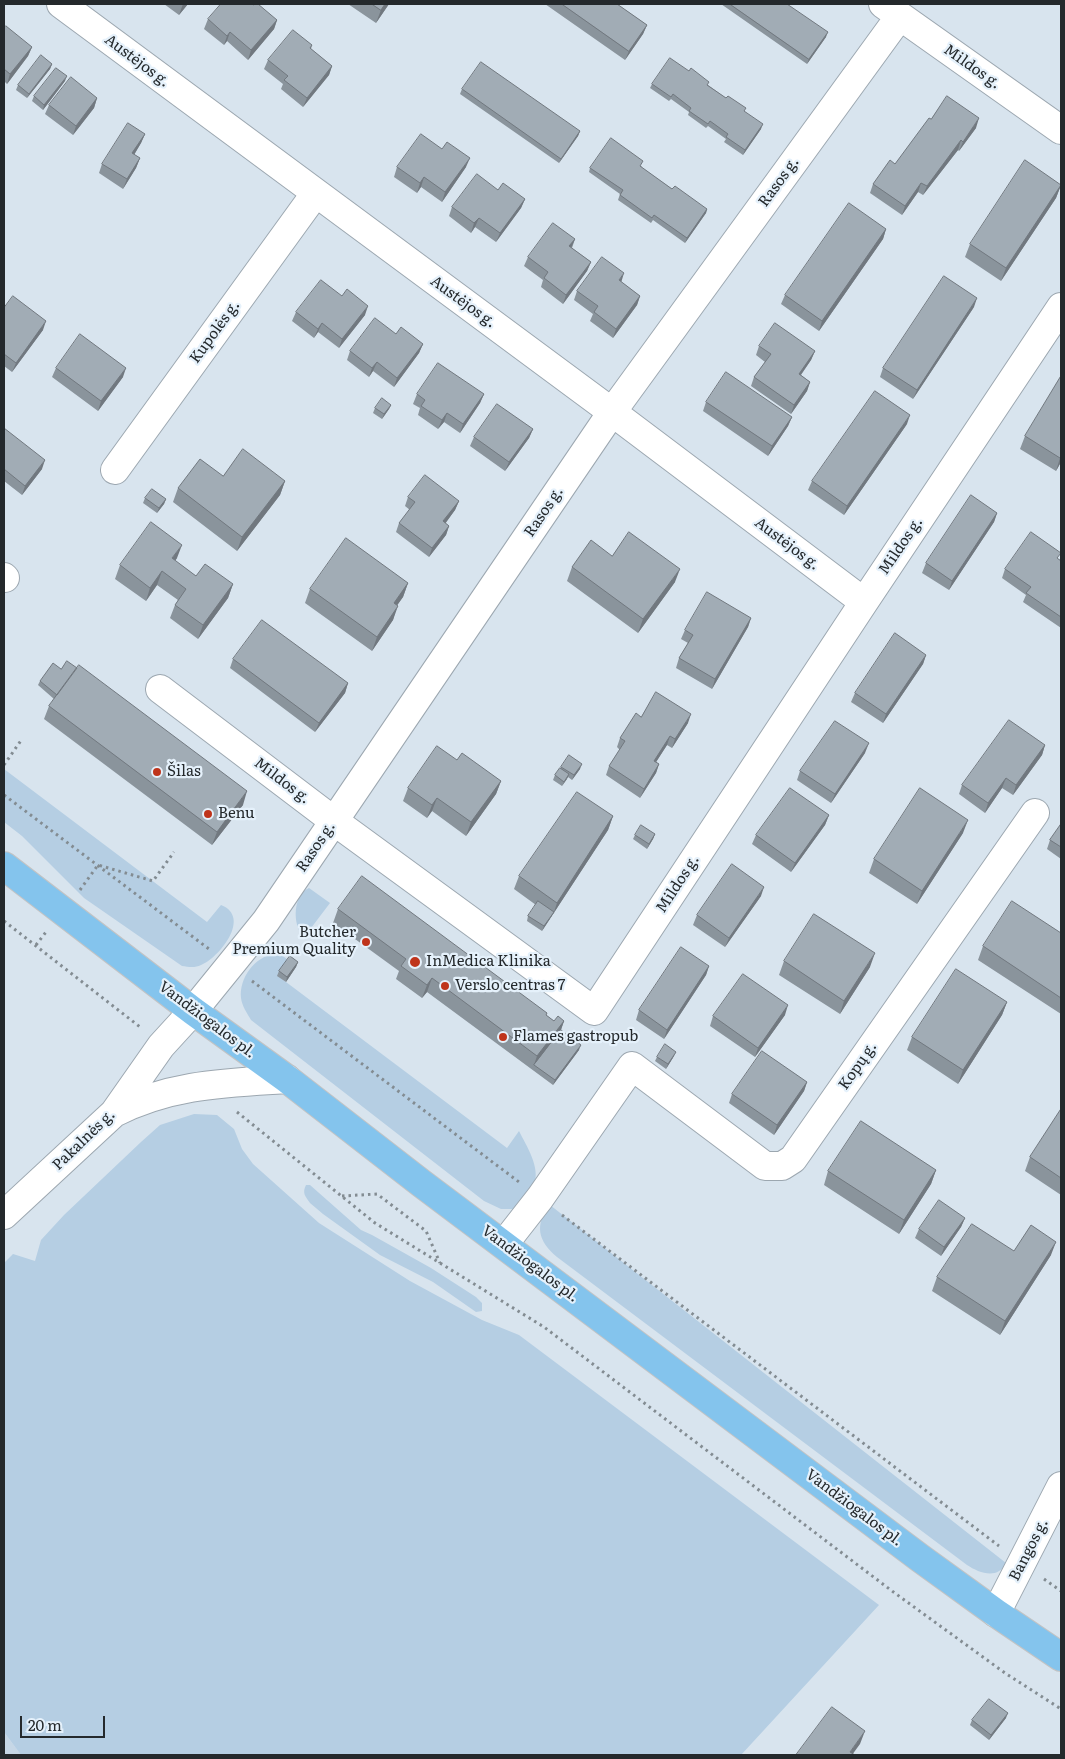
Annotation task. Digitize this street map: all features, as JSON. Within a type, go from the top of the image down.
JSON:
[{"type":"main road","name":"Vandžiogalos pl.","points":[[4,866],[193,1011],[287,1079],[421,1183],[920,1558],[1061,1657]]},
{"type":"street","name":"Austėjos g.","points":[[61,4],[315,194],[612,412],[864,602]]},
{"type":"street","name":"Mildos g.","points":[[891,10],[1061,130]]},
{"type":"street","name":"Rasos g.","points":[[193,1011],[266,921],[612,412],[891,10]]},
{"type":"street","name":"Kupolės g.","points":[[115,470],[315,194]]},
{"type":"street","name":"Mildos g.","points":[[160,689],[334,821],[594,1011],[1061,307]]},
{"type":"street","name":"Kopų g.","points":[[504,1244],[540,1198],[632,1066],[765,1166],[782,1166],[793,1159],[1035,813]]},
{"type":"street","name":"Pakalnės g.","points":[[4,1215],[114,1113],[161,1046],[193,1011]]},
{"type":"street","points":[[114,1113],[143,1099],[204,1086],[287,1079]]},
{"type":"street","name":"Bangos g.","points":[[996,1613],[1061,1486]]},
{"type":"path","points":[[4,765],[22,739]]},
{"type":"path","points":[[98,865],[153,881],[174,852]]},
{"type":"path","points":[[4,922],[128,1018],[161,1046]]},
{"type":"path","points":[[204,1086],[375,1223],[544,1327],[892,1591],[1005,1673],[1061,1709]]},
{"type":"path","points":[[342,1196],[377,1194],[426,1231],[440,1263]]},
{"type":"shaded area","points":[[4,769],[207,922],[221,905],[230,911],[233,918],[233,927],[223,946],[208,961],[201,965],[194,967],[182,966],[84,898],[22,836],[4,822]]},
{"type":"shaded area","points":[[309,888],[330,903],[305,936],[303,936],[297,924],[296,910],[300,897]]},
{"type":"shaded area","points":[[275,954],[283,956],[288,960],[278,976],[507,1148],[519,1131],[532,1157],[536,1178],[532,1187],[515,1209],[501,1209],[484,1201],[251,1020],[241,998],[243,983],[250,969],[255,964],[261,959]]},
{"type":"shaded area","points":[[194,1114],[217,1115],[234,1129],[242,1149],[253,1164],[319,1223],[410,1281],[482,1320],[519,1335],[879,1605],[741,1755],[21,1755],[4,1732],[4,1263],[13,1254],[35,1261],[41,1240],[64,1215],[141,1142],[160,1125]]},
{"type":"shaded area","points":[[306,1185],[310,1185],[361,1230],[431,1268],[476,1297],[482,1303],[482,1311],[476,1312],[433,1282],[380,1255],[310,1203],[304,1190]]},
{"type":"shaded area","points":[[550,1205],[1006,1563],[1003,1568],[998,1572],[988,1573],[967,1565],[557,1257],[546,1245],[540,1232],[542,1219]]},
{"type":"shaded area","points":[[4,1732],[21,1755],[4,1755]]},
{"type":"building","points":[[221,4],[258,4],[277,20],[251,50],[230,32],[227,36],[208,19]]},
{"type":"building","points":[[372,4],[385,4],[381,10]]},
{"type":"building","points":[[562,4],[617,4],[647,25],[629,51]]},
{"type":"building","points":[[730,4],[787,4],[828,32],[809,59]]},
{"type":"building","points":[[6,26],[32,47],[10,74],[4,69],[4,28]]},
{"type":"building","points":[[293,30],[312,45],[310,48],[332,66],[307,98],[284,80],[288,76],[268,60]]},
{"type":"building","points":[[41,55],[52,64],[29,94],[18,85]]},
{"type":"building","points":[[670,58],[689,71],[691,68],[709,82],[707,85],[726,98],[728,96],[746,108],[744,111],[763,124],[745,150],[726,137],[728,134],[710,121],[708,124],[689,111],[691,108],[673,94],[671,97],[652,84]]},
{"type":"building","points":[[481,62],[580,131],[561,159],[462,89]]},
{"type":"building","points":[[56,68],[67,76],[44,105],[34,96]]},
{"type":"building","points":[[71,77],[97,98],[76,126],[49,105]]},
{"type":"building","points":[[947,96],[979,118],[963,142],[961,140],[927,186],[921,183],[905,206],[873,184],[890,160],[895,164]]},
{"type":"building","points":[[128,123],[145,134],[132,153],[140,158],[127,179],[102,164]]},
{"type":"building","points":[[421,134],[442,149],[447,142],[470,158],[445,192],[424,177],[420,183],[397,167]]},
{"type":"building","points":[[611,138],[643,161],[640,166],[672,189],[675,186],[707,209],[687,238],[654,215],[652,218],[620,195],[623,190],[590,168]]},
{"type":"building","points":[[1025,160],[1061,185],[1006,268],[970,244]]},
{"type":"building","points":[[477,174],[498,190],[503,183],[525,199],[500,233],[479,218],[474,223],[452,207]]},
{"type":"building","points":[[849,203],[886,229],[822,321],[785,295]]},
{"type":"building","points":[[553,223],[575,239],[569,246],[591,262],[566,295],[544,278],[548,272],[528,257]]},
{"type":"building","points":[[602,257],[624,273],[619,280],[640,296],[616,329],[594,312],[598,306],[577,291]]},
{"type":"building","points":[[944,276],[977,298],[917,390],[883,368]]},
{"type":"building","points":[[321,280],[342,296],[347,289],[368,306],[342,339],[322,323],[318,329],[296,312]]},
{"type":"building","points":[[13,296],[46,321],[16,363],[4,354],[4,308]]},
{"type":"building","points":[[375,318],[396,334],[401,327],[423,344],[397,378],[377,362],[372,368],[350,351]]},
{"type":"building","points":[[775,323],[815,351],[799,374],[810,382],[794,405],[754,377],[771,354],[759,346]]},
{"type":"building","points":[[80,334],[126,368],[101,401],[56,368]]},
{"type":"building","points":[[438,363],[484,394],[463,424],[447,413],[442,420],[421,406],[425,400],[417,394]]},
{"type":"building","points":[[726,372],[792,417],[772,446],[706,402]]},
{"type":"building","points":[[1061,376],[1061,456],[1060,458],[1025,436]]},
{"type":"building","points":[[875,391],[910,415],[847,506],[812,481]]},
{"type":"building","points":[[382,398],[391,405],[384,414],[375,408]]},
{"type":"building","points":[[497,404],[533,429],[509,462],[474,437]]},
{"type":"building","points":[[4,428],[45,460],[25,486],[4,469]]},
{"type":"building","points":[[243,449],[285,481],[242,537],[178,488],[200,459],[223,476]]},
{"type":"building","points":[[425,475],[459,501],[443,521],[449,526],[432,548],[399,523],[415,502],[408,497]]},
{"type":"building","points":[[152,489],[166,499],[159,508],[145,498]]},
{"type":"building","points":[[971,495],[997,513],[952,581],[926,563]]},
{"type":"building","points":[[151,522],[182,545],[172,558],[196,576],[205,564],[233,584],[203,625],[175,605],[186,589],[162,571],[150,588],[120,565]]},
{"type":"building","points":[[629,532],[680,569],[643,619],[572,567],[591,540],[612,556]]},
{"type":"building","points":[[1031,532],[1061,553],[1057,558],[1061,561],[1061,617],[1026,593],[1031,587],[1005,569]]},
{"type":"building","points":[[346,538],[408,583],[394,603],[398,606],[377,637],[310,589]]},
{"type":"building","points":[[707,592],[751,618],[715,679],[679,658],[693,635],[685,630]]},
{"type":"building","points":[[262,620],[348,683],[319,723],[233,659]]},
{"type":"building","points":[[895,633],[926,655],[886,714],[855,693]]},
{"type":"building","points":[[67,661],[77,668],[57,695],[40,681],[53,663],[61,669]]},
{"type":"building","name":"Šilas","points":[[79,665],[247,791],[217,832],[49,706]]},
{"type":"building","points":[[656,692],[691,714],[675,739],[670,736],[654,761],[659,764],[644,789],[609,766],[625,741],[620,738],[636,713],[641,717]]},
{"type":"building","points":[[1009,720],[1045,745],[1016,785],[1006,778],[988,803],[962,785]]},
{"type":"building","points":[[835,721],[869,743],[835,794],[800,771]]},
{"type":"building","points":[[437,746],[457,760],[462,753],[501,781],[471,822],[437,798],[432,805],[408,788]]},
{"type":"building","points":[[569,755],[582,764],[574,775],[561,767]]},
{"type":"building","points":[[560,768],[569,774],[564,782],[555,775]]},
{"type":"building","points":[[790,788],[829,815],[795,863],[756,835]]},
{"type":"building","points":[[920,788],[968,820],[922,891],[874,859]]},
{"type":"building","points":[[577,792],[613,816],[557,903],[519,876]]},
{"type":"building","points":[[1061,824],[1061,847],[1050,840]]},
{"type":"building","points":[[641,825],[655,834],[649,844],[635,835]]},
{"type":"building","points":[[732,864],[764,887],[729,938],[697,915]]},
{"type":"building","name":"Verslo centras 7","points":[[362,876],[547,1013],[546,1015],[554,1021],[558,1016],[564,1021],[537,1056],[432,978],[427,985],[401,966],[406,959],[338,909]]},
{"type":"building","points":[[538,901],[554,912],[544,926],[528,916]]},
{"type":"building","points":[[1012,901],[1061,933],[1061,998],[983,946]]},
{"type":"building","points":[[814,914],[875,953],[844,1001],[784,961]]},
{"type":"building","points":[[681,947],[709,966],[667,1030],[639,1010]]},
{"type":"building","points":[[290,956],[298,962],[287,977],[279,971]]},
{"type":"building","points":[[956,969],[1007,1002],[963,1070],[912,1037]]},
{"type":"building","points":[[743,974],[788,1005],[758,1048],[713,1016]]},
{"type":"building","points":[[561,1030],[581,1045],[555,1080],[534,1065]]},
{"type":"building","points":[[665,1044],[676,1052],[668,1064],[657,1057]]},
{"type":"building","points":[[762,1051],[807,1082],[777,1125],[732,1094]]},
{"type":"building","points":[[1061,1109],[1061,1178],[1030,1157]]},
{"type":"building","points":[[861,1121],[936,1170],[904,1220],[828,1171]]},
{"type":"building","points":[[939,1200],[965,1218],[944,1247],[919,1229]]},
{"type":"building","points":[[972,1224],[1014,1251],[1031,1225],[1056,1242],[1005,1321],[937,1277]]},
{"type":"building","points":[[989,1699],[1008,1713],[991,1735],[972,1720]]},
{"type":"building","points":[[832,1707],[865,1731],[850,1752],[855,1755],[796,1755]]},
{"type":"place","name":"Šilas","points":[[157,772]]},
{"type":"place","name":"Benu","points":[[208,814]]},
{"type":"place","name":"Butcher Premium Quality","points":[[366,942]]},
{"type":"place","name":"InMedica Klinika","points":[[415,962]]},
{"type":"place","name":"Verslo centras 7","points":[[445,986]]},
{"type":"place","name":"Flames gastropub","points":[[503,1037]]}]
